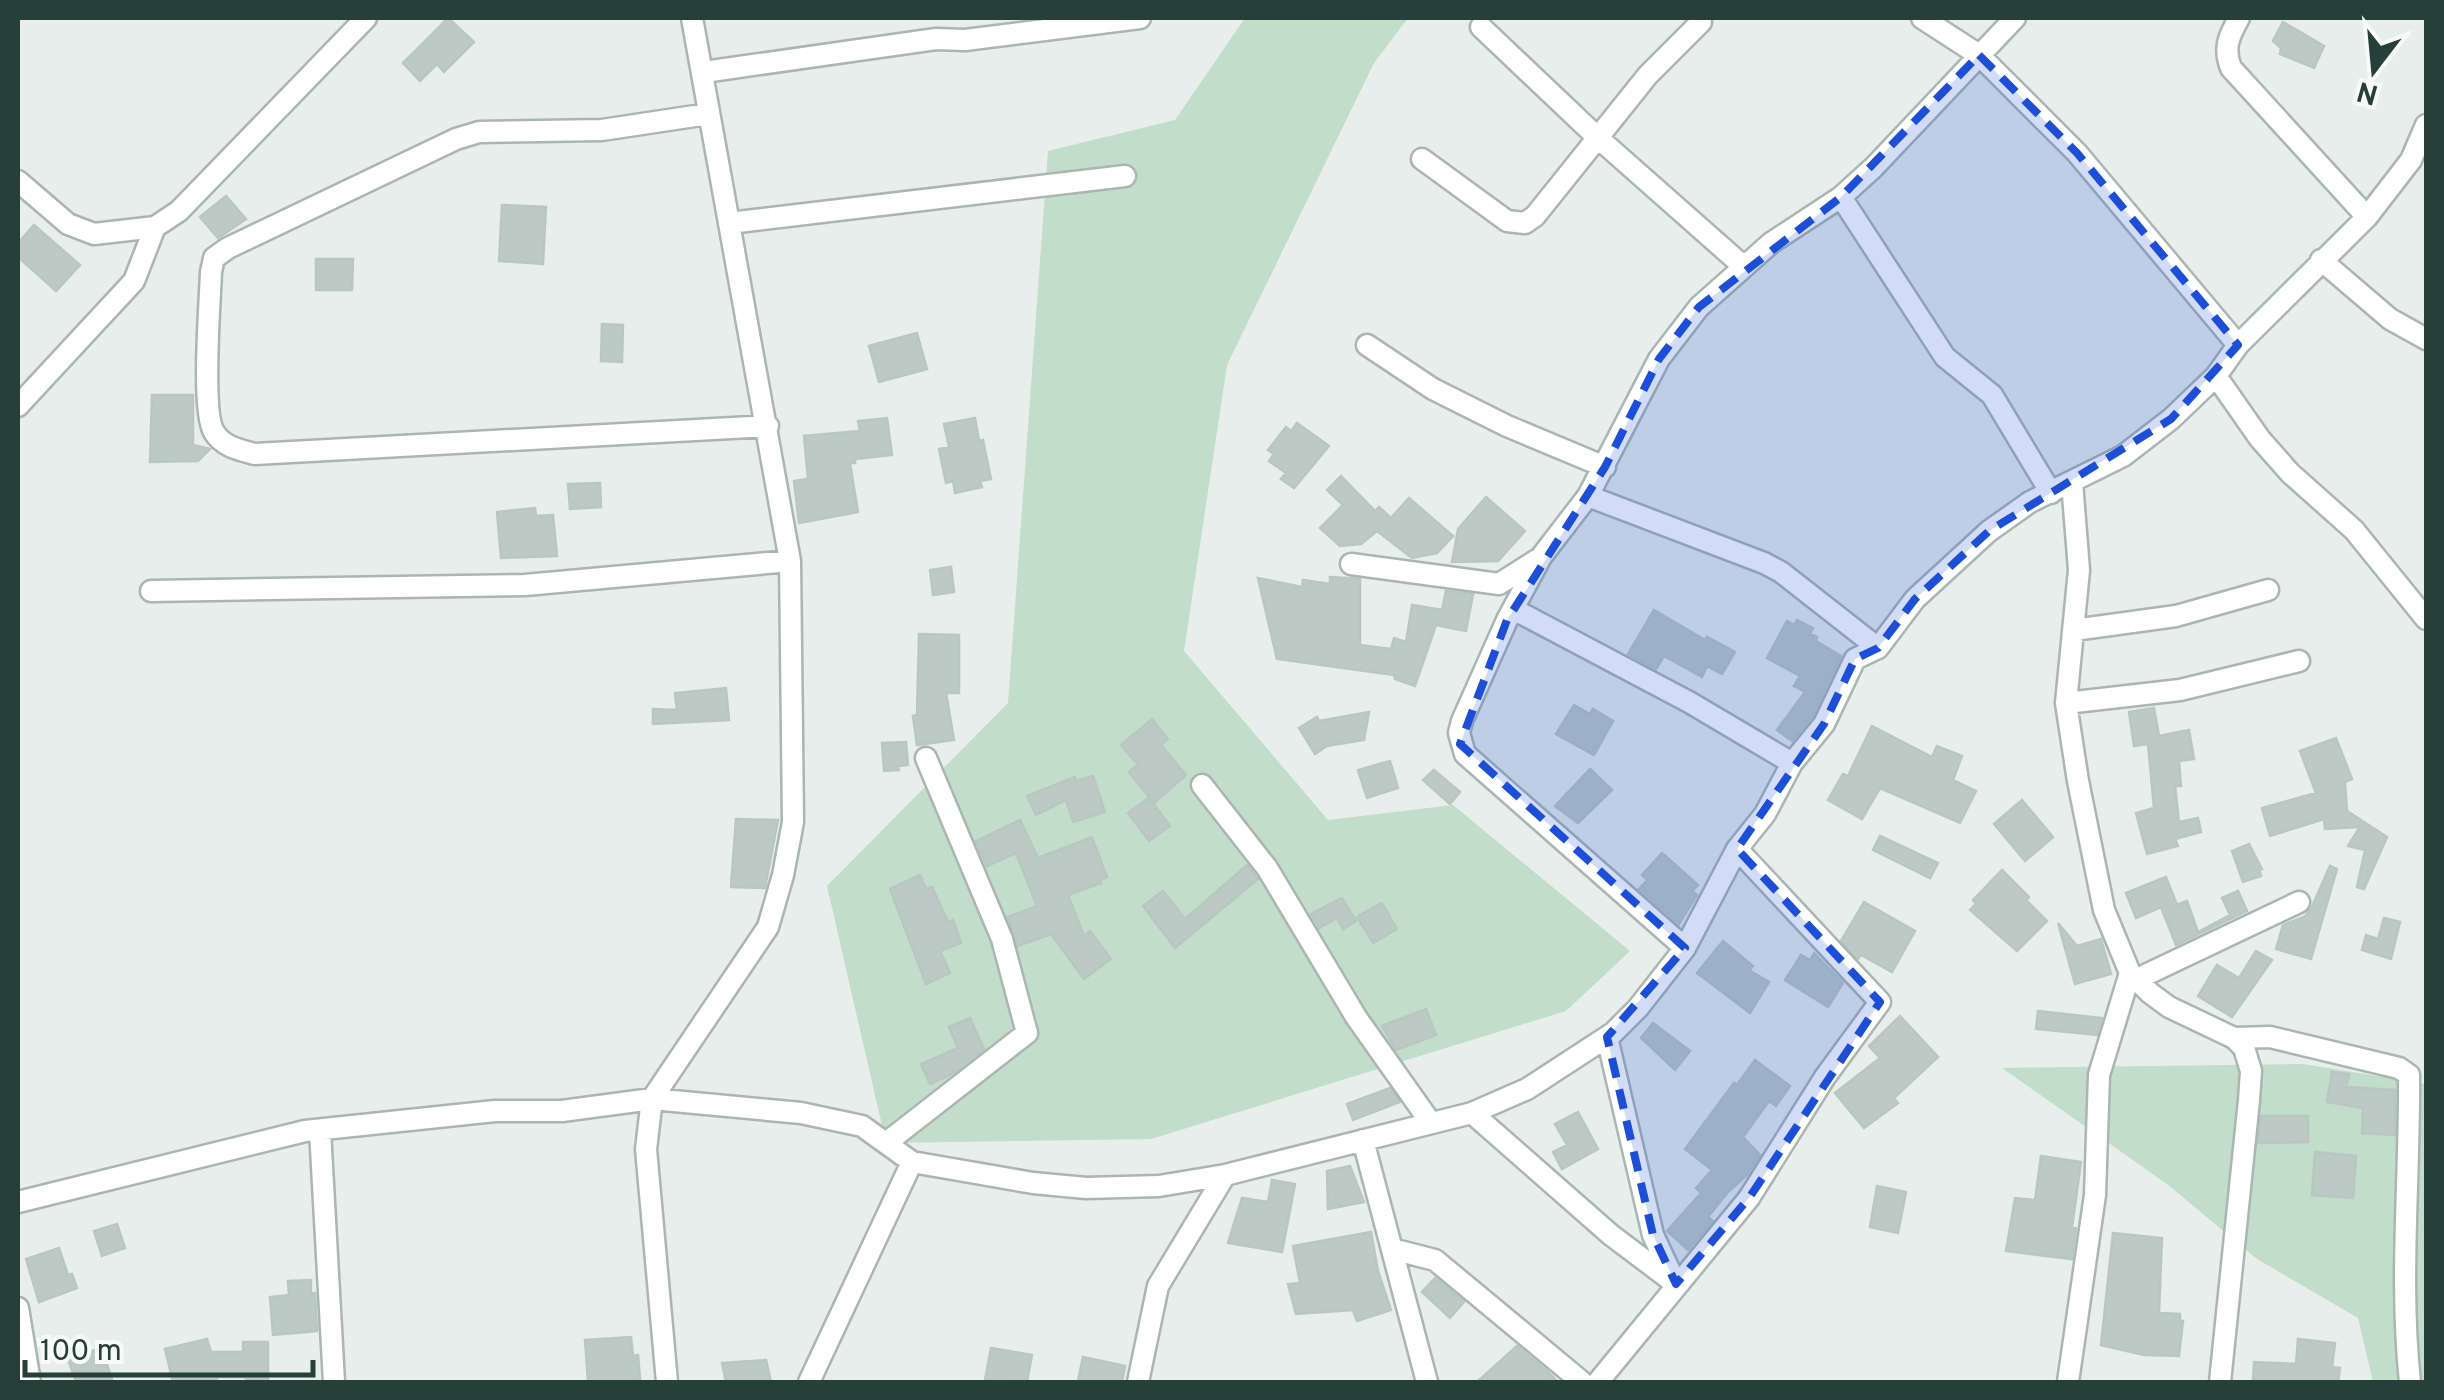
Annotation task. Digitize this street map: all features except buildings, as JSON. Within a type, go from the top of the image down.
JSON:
[{"type":"street","points":[[22,194],[68,224],[94,234],[156,226],[178,211],[366,18]]},
{"type":"street","points":[[667,1382],[646,1149],[652,1098],[768,927],[784,875],[793,822],[790,561],[692,18]]},
{"type":"street","points":[[704,72],[936,40],[965,40],[1140,18]]},
{"type":"street","points":[[1922,18],[1979,56],[2077,152],[2238,345]]},
{"type":"street","points":[[1685,948],[1465,754],[1460,744],[1462,721],[1542,556],[1588,496],[1659,359],[1699,307],[1742,266],[1841,197],[1874,167],[2015,18]]},
{"type":"street","points":[[2239,18],[2226,45],[2231,68],[2367,217]]},
{"type":"street","points":[[1422,159],[1507,221],[1525,223],[1535,216],[1648,76],[1701,22]]},
{"type":"street","points":[[1482,27],[1742,266]]},
{"type":"street","points":[[708,114],[602,130],[479,132],[228,248],[214,258],[211,272],[208,400],[213,431],[232,448],[256,454],[768,426]]},
{"type":"street","points":[[18,1202],[320,1130],[495,1111],[562,1111],[652,1098],[801,1112],[862,1126],[912,1162],[1086,1188],[1159,1186],[1225,1175],[1472,1113],[1528,1089],[1606,1037],[1638,1008],[1685,948],[1736,849],[1765,814],[1792,763],[1824,724],[1855,659],[1878,648],[1915,600],[1989,531],[2051,492],[2122,456],[2172,420],[2216,376],[2238,345],[2367,217],[2411,160],[2426,125]]},
{"type":"street","points":[[728,223],[1125,176]]},
{"type":"street","points":[[1841,197],[1945,357],[1992,394],[2051,492]]},
{"type":"street","points":[[18,406],[134,280],[156,226]]},
{"type":"street","points":[[2321,260],[2390,319],[2426,340]]},
{"type":"street","points":[[1367,346],[1433,389],[1507,426],[1605,467]]},
{"type":"street","points":[[2216,376],[2260,439],[2290,473],[2354,530],[2426,618]]},
{"type":"street","points":[[2072,482],[2079,570],[2066,704],[2104,910],[2133,976],[2169,1007],[2234,1038],[2270,1037],[2399,1068],[2418,1085],[2403,1320],[2410,1382]]},
{"type":"street","points":[[1588,496],[1764,563],[1878,648]]},
{"type":"street","points":[[1351,564],[1499,584],[1542,556]]},
{"type":"street","points":[[151,591],[525,585],[790,561]]},
{"type":"street","points":[[2074,630],[2176,616],[2268,590]]},
{"type":"street","points":[[1513,609],[1689,702],[1792,763]]},
{"type":"street","points":[[2066,704],[2180,690],[2300,661]]},
{"type":"street","points":[[886,1143],[1026,1033],[1002,939],[926,758]]},
{"type":"street","points":[[1202,785],[1268,868],[1356,1017],[1430,1123]]},
{"type":"street","points":[[1598,1382],[1748,1198],[1825,1077],[1880,1002],[1736,849]]},
{"type":"street","points":[[2068,1382],[2095,1195],[2099,1075],[2133,976],[2298,902]]},
{"type":"street","points":[[1606,1037],[1654,1235],[1676,1284]]},
{"type":"street","points":[[2220,1382],[2251,1071],[2250,1059],[2234,1038]]},
{"type":"street","points":[[1472,1113],[1611,1235],[1676,1284]]},
{"type":"street","points":[[320,1130],[334,1382]]},
{"type":"street","points":[[1363,1140],[1427,1382]]},
{"type":"street","points":[[809,1382],[912,1162]]},
{"type":"street","points":[[1138,1382],[1158,1286],[1225,1175]]},
{"type":"street","points":[[1392,1248],[1435,1260],[1582,1382]]},
{"type":"street","points":[[18,1308],[30,1382]]},
{"type":"highlighted area","points":[[1979,55],[2077,153],[2238,345],[2171,419],[1989,531],[1915,599],[1878,648],[1855,659],[1824,724],[1737,849],[1880,1002],[1749,1198],[1676,1284],[1653,1235],[1607,1037],[1685,948],[1460,744],[1507,620],[1605,467],[1659,359],[1699,307],[1841,197]]},
{"type":"green space","points":[[1245,18],[1408,18],[1374,63],[1227,365],[1184,651],[1328,820],[1453,805],[1630,951],[1566,1011],[1151,1139],[886,1143],[827,886],[1008,703],[1048,151],[1175,120]]},
{"type":"green space","points":[[2303,1064],[2426,1084],[2426,1382],[2373,1382],[2358,1318],[2257,1259],[2167,1184],[2002,1068]]}]
